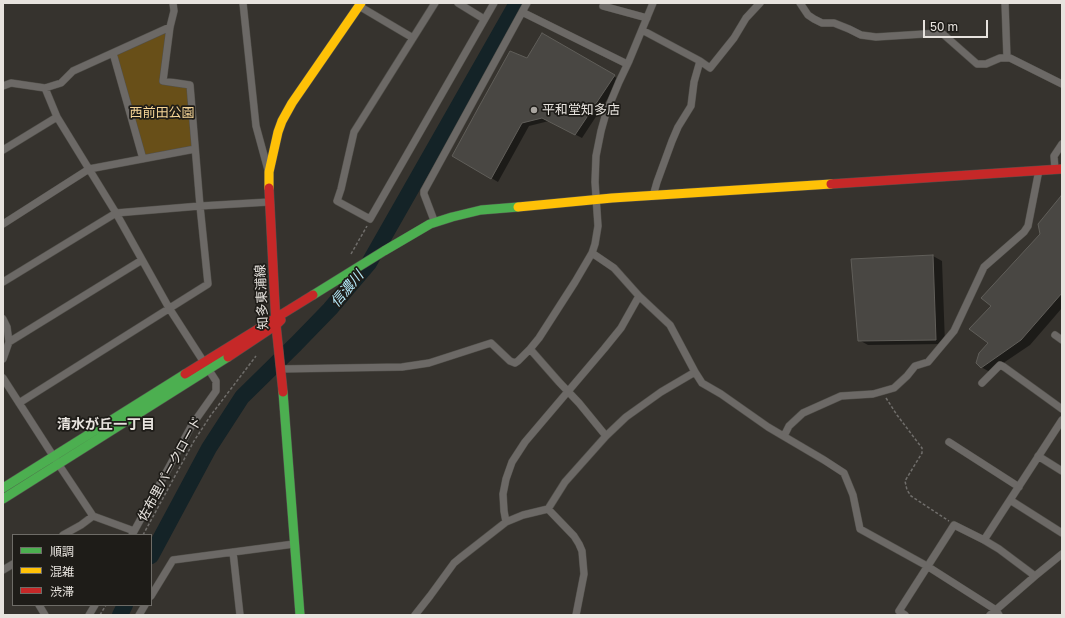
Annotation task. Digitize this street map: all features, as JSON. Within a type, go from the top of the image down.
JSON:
[{"type":"street","points":[[19,403],[208,284],[190,85],[163,81],[170,27],[174,11],[173,3]]},
{"type":"street","points":[[243,3],[256,126],[269,172]]},
{"type":"street","points":[[435,3],[354,132],[341,189],[337,200],[370,219],[494,3]]},
{"type":"street","points":[[458,3],[484,19]]},
{"type":"street","points":[[435,223],[424,194],[424,190],[527,3]]},
{"type":"street","points":[[281,369],[402,367],[429,363],[490,343],[510,361],[515,363],[518,361],[538,338],[575,282],[592,253],[598,226],[595,182],[596,156],[601,131],[609,107],[653,3]]},
{"type":"street","points":[[642,30],[700,61],[710,68],[734,38],[746,18],[760,3]]},
{"type":"street","points":[[800,3],[808,15],[814,19],[822,23],[834,23],[861,35],[876,37],[940,33],[977,64],[986,64],[1000,58],[1010,58],[1062,84]]},
{"type":"street","points":[[1005,3],[1007,58]]},
{"type":"street","points":[[360,4],[413,38]]},
{"type":"street","name":"知多東浦線","points":[[300,615],[276,321],[269,202],[269,172],[282,121],[304,85],[360,4]]},
{"type":"street","points":[[603,7],[647,18]]},
{"type":"street","points":[[522,12],[628,64]]},
{"type":"street","points":[[3,86],[11,83],[45,88],[61,83],[73,71],[170,27]]},
{"type":"street","points":[[113,53],[143,159]]},
{"type":"street","points":[[654,196],[657,182],[672,141],[678,127],[691,106],[694,82],[700,61]]},
{"type":"street","points":[[3,378],[93,516],[133,533],[192,425],[216,391],[216,381],[169,308],[116,213],[57,117],[45,88]]},
{"type":"street","points":[[3,150],[57,117]]},
{"type":"street","points":[[3,500],[59,465],[206,366],[276,321],[294,307],[430,224],[481,210],[612,198],[1058,169],[1054,156],[1062,144]]},
{"type":"street","points":[[3,224],[89,169],[195,149]]},
{"type":"street","points":[[784,436],[789,426],[803,413],[840,396],[873,394],[894,388],[915,366],[928,362],[954,331],[984,267],[1024,232],[1028,226],[1039,170]]},
{"type":"street","points":[[3,282],[116,213],[269,202]]},
{"type":"street","points":[[592,253],[614,268],[639,296],[670,325],[702,383],[721,394],[768,427],[844,473],[853,495],[860,529],[927,566],[995,613],[1035,576],[1062,554]]},
{"type":"street","points":[[9,342],[142,260]]},
{"type":"street","points":[[506,522],[503,494],[512,462],[525,442],[621,328],[639,296]]},
{"type":"street","points":[[3,319],[7,327],[9,342],[3,359]]},
{"type":"street","points":[[530,349],[606,436]]},
{"type":"street","points":[[982,383],[1000,365],[1062,409]]},
{"type":"street","points":[[3,488],[53,456],[206,366]]},
{"type":"street","points":[[415,615],[454,563],[506,522],[523,515],[548,509],[565,482],[606,436],[626,417],[661,392],[695,372]]},
{"type":"street","points":[[984,540],[1062,420]]},
{"type":"street","points":[[949,442],[1019,487]]},
{"type":"street","points":[[1038,456],[1062,471]]},
{"type":"street","points":[[1010,500],[1062,533]]},
{"type":"street","points":[[548,509],[574,536],[582,551],[584,574],[576,615]]},
{"type":"street","points":[[65,534],[93,516]]},
{"type":"street","points":[[905,615],[899,611],[954,525],[999,549],[1035,576]]},
{"type":"street","points":[[152,594],[173,560],[294,544]]},
{"type":"street","points":[[233,552],[240,615]]},
{"type":"street","points":[[3,570],[12,565]]},
{"type":"street","points":[[40,606],[45,615]]},
{"type":"street","points":[[89,615],[94,606]]},
{"type":"street","points":[[139,615],[145,606]]},
{"type":"path","points":[[351,254],[370,219]]},
{"type":"path","name":"佐布里パークロード","points":[[144,534],[194,441],[211,414],[256,356]]},
{"type":"path","points":[[882,391],[897,415],[922,448],[922,453],[905,481],[907,490],[911,496],[954,525]]},
{"type":"path","points":[[100,615],[105,606]]},
{"type":"green space","name":"西前田公園","points":[[170,27],[163,80],[190,85],[195,149],[143,159],[113,53]]},
{"type":"building","name":"平和堂知多店","points":[[542,33],[615,75],[575,135],[542,118],[522,123],[491,179],[452,156],[510,51],[527,58]]},
{"type":"building","points":[[1061,196],[1062,293],[1021,340],[981,368],[976,363],[979,353],[988,343],[969,329],[991,306],[981,298],[1040,234],[1038,224]]},
{"type":"building","points":[[933,255],[936,340],[858,341],[851,259]]},
{"type":"waterway","name":"信濃川","points":[[152,554],[209,448],[242,397],[330,309],[369,263],[517,3]]},
{"type":"waterway","name":"信濃川","points":[[120,615],[124,606]]},
{"type":"traffic: fast","points":[[313,295],[430,224],[481,210],[518,207]]},
{"type":"traffic: fast","points":[[3,499],[228,357]]},
{"type":"traffic: fast","points":[[3,488],[185,374]]},
{"type":"traffic: fast","points":[[283,392],[300,615]]},
{"type":"traffic: slow","points":[[269,188],[269,172],[282,121],[292,103],[361,3]]},
{"type":"traffic: slow","points":[[518,207],[612,198],[831,184]]},
{"type":"traffic: jam","points":[[831,184],[1062,169]]},
{"type":"traffic: jam","points":[[269,188],[276,325],[283,392]]},
{"type":"traffic: jam","points":[[185,374],[313,295]]},
{"type":"traffic: jam","points":[[228,357],[276,325],[281,320]]},
{"type":"place","name":"平和堂知多店","points":[[534,110]]},
{"type":"district","name":"清水が丘一丁目","points":[[106,425]]}]
